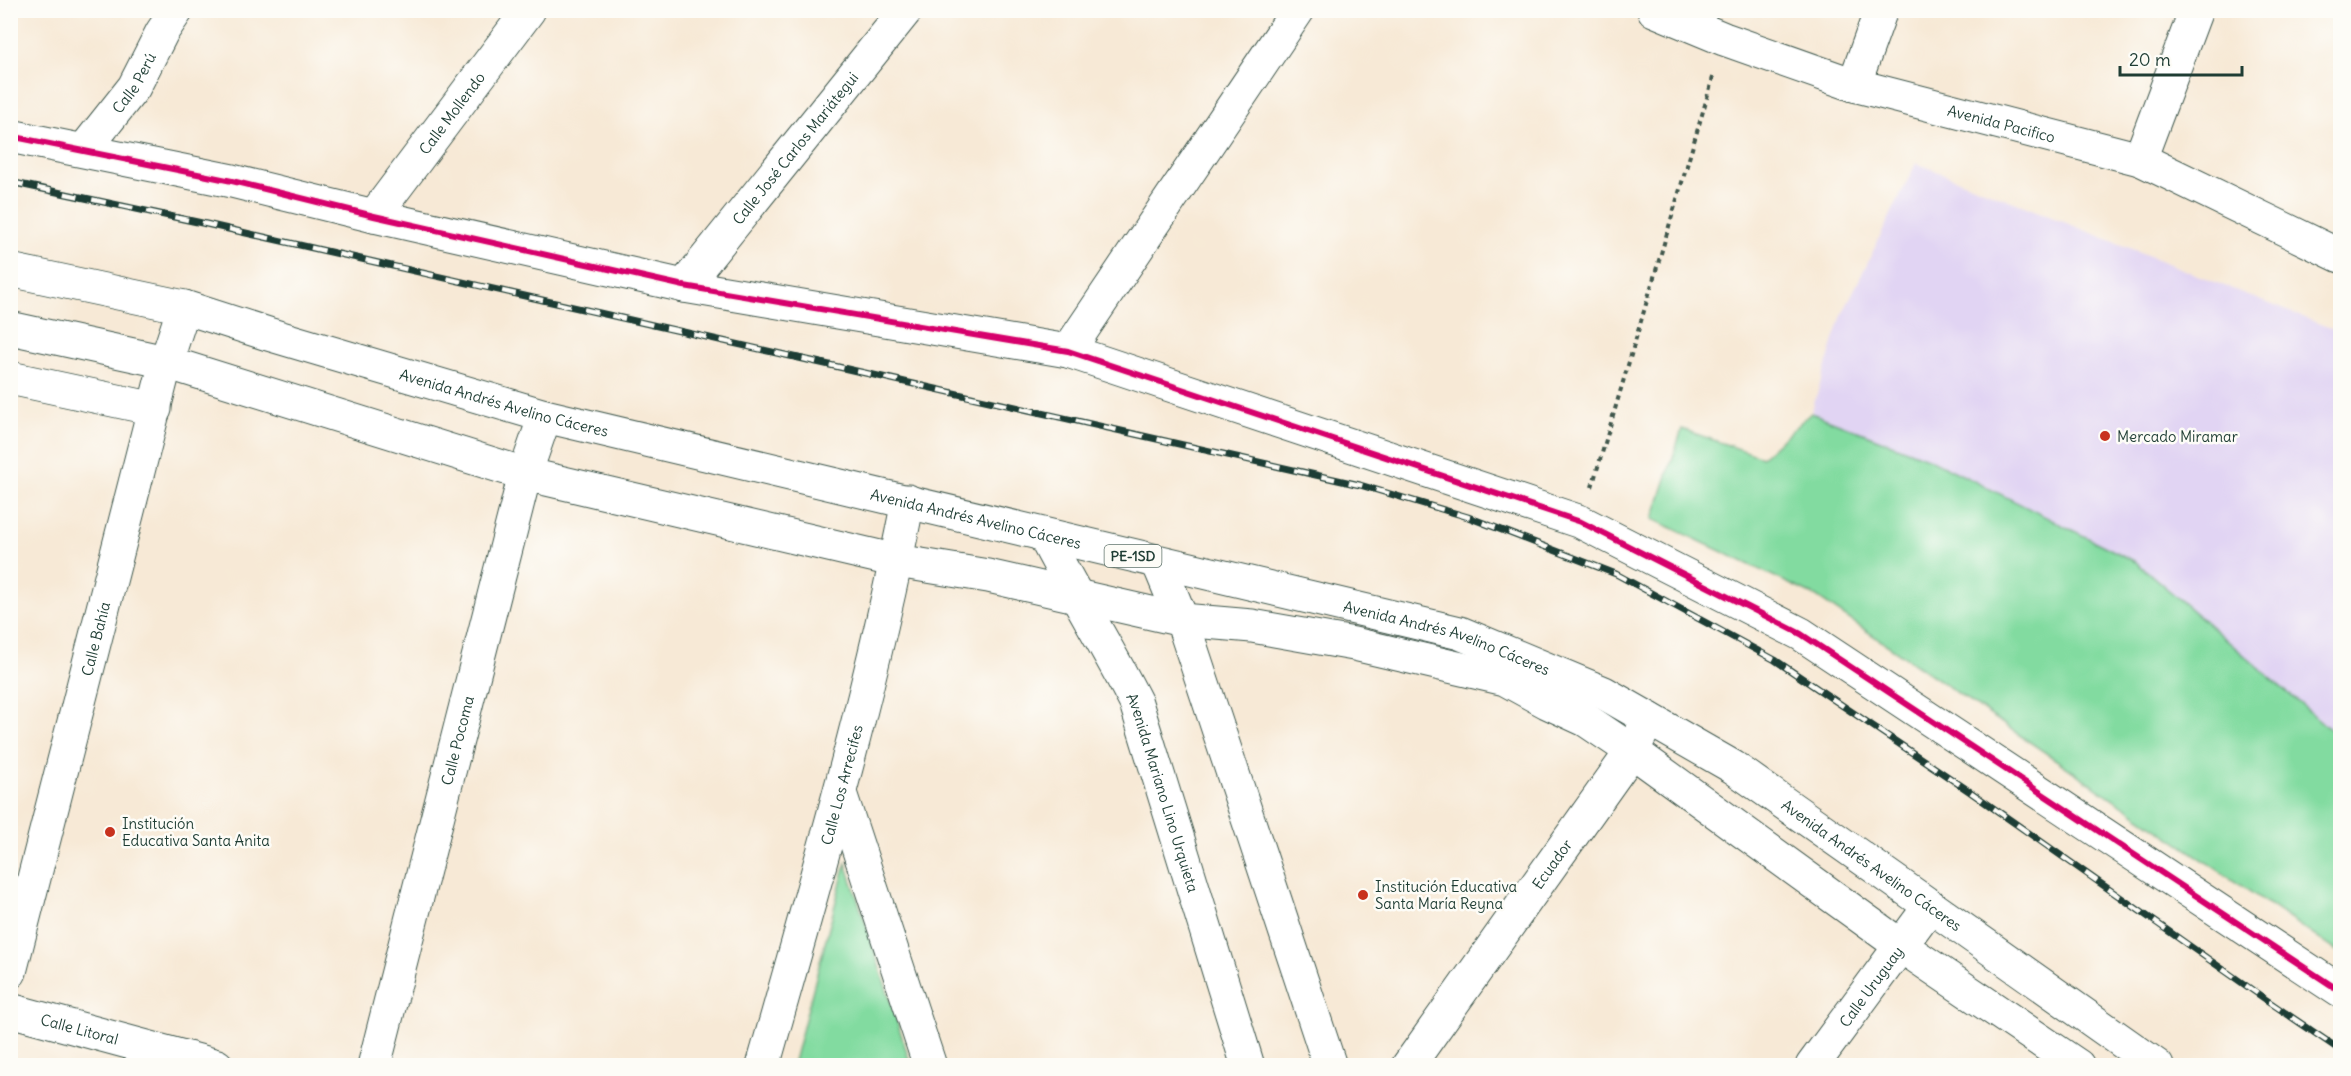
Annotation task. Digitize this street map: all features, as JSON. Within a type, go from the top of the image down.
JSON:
[{"type":"main road","name":"Calle Perú","points":[[84,150],[134,87],[162,32],[177,10]]},
{"type":"main road","name":"Calle Mollendo","points":[[374,216],[529,10]]},
{"type":"main road","name":"Calle José Carlos Mariátegui","points":[[684,286],[906,10]]},
{"type":"main road","points":[[1068,351],[1298,10]]},
{"type":"main road","name":"Avenida Pacifico","points":[[1654,10],[1724,39],[1854,85],[2140,159],[2340,255]]},
{"type":"main road","points":[[1854,85],[1881,10]]},
{"type":"main road","points":[[2140,159],[2196,10]]},
{"type":"main road","points":[[10,136],[232,181],[374,216],[684,286],[1068,351],[1581,522],[1801,634],[2340,991]]},
{"type":"main road","name":"Avenida Andrés Avelino Cáceres","points":[[10,270],[184,306],[268,334],[545,416],[1460,633],[1604,693],[1733,767],[2157,1065]]},
{"type":"main road","name":"Calle Bahía","points":[[10,972],[166,362],[184,306]]},
{"type":"main road","name":"Avenida Andrés Avelino Cáceres","points":[[10,328],[166,362],[525,474],[897,561],[988,576],[1182,620],[1263,628],[1365,647],[1505,679],[1586,720],[1900,946],[2078,1065]]},
{"type":"main road","points":[[10,378],[155,409]]},
{"type":"main road","name":"Calle Pocoma","points":[[374,1065],[525,474],[545,416]]},
{"type":"main road","name":"Calle Los Arrecifes","points":[[763,1065],[840,793],[897,561],[908,501]]},
{"type":"main road","name":"Avenida Mariano Lino Urquieta","points":[[1044,535],[1136,703],[1248,1065]]},
{"type":"main road","points":[[1158,562],[1182,620],[1330,1065]]},
{"type":"main road","name":"Ecuador","points":[[1408,1065],[1632,751],[1649,719]]},
{"type":"main road","points":[[840,793],[930,1065]]},
{"type":"main road","name":"Calle Uruguay","points":[[1812,1065],[1929,906]]},
{"type":"main road","name":"Calle Litoral","points":[[10,1010],[217,1065]]},
{"type":"path","points":[[1581,522],[1724,39]]},
{"type":"shaded area","name":"Mercado Miramar","points":[[1916,163],[2340,332],[2340,738],[2136,562],[1811,413],[1842,315]]},
{"type":"green space","points":[[1811,413],[1930,459],[2136,562],[2340,738],[2340,953],[1815,596],[1653,519],[1682,429],[1762,457]]},
{"type":"green space","points":[[846,863],[911,1065],[793,1065]]},
{"type":"railway","points":[[10,182],[202,223],[1360,485],[1468,517],[1616,574],[1775,660],[1969,791],[2340,1050]]},
{"type":"cycle path","points":[[10,136],[232,181],[374,216],[684,286],[1068,351],[1581,522],[1801,634],[2340,991]]},
{"type":"place","name":"Mercado Miramar","points":[[2105,436]]},
{"type":"place","name":"Institución Educativa Santa Anita","points":[[110,832]]},
{"type":"place","name":"Institución Educativa Santa María Reyna","points":[[1363,895]]}]
